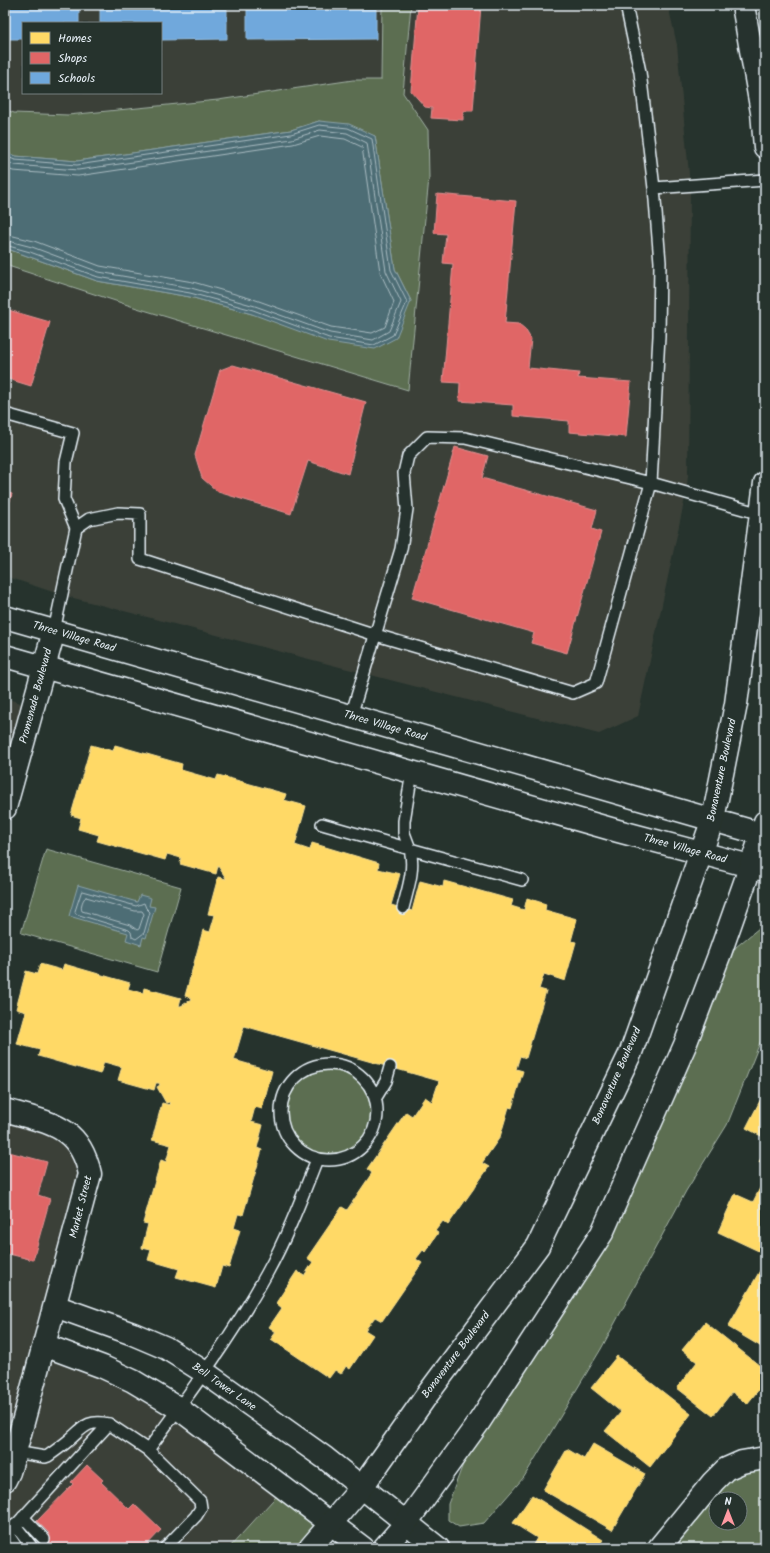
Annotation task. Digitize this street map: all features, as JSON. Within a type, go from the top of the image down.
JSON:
[{"type":"street","points":[[743,5],[762,112],[765,147]]},
{"type":"street","name":"Bonaventure Boulevard","points":[[310,1548],[362,1487],[427,1395],[538,1246],[631,1052],[713,819],[736,704],[765,484]]},
{"type":"street","name":"Three Village Road","points":[[5,617],[713,819],[764,830]]},
{"type":"street","name":"Promenade Boulevard","points":[[5,808],[54,631]]},
{"type":"street","name":"Three Village Road","points":[[5,656],[618,831],[758,868]]},
{"type":"street","points":[[384,1548],[406,1523],[479,1422],[602,1233],[685,1045],[758,868],[764,830]]},
{"type":"street","name":"Market Street","points":[[5,1110],[57,1125],[76,1140],[86,1158],[90,1174],[55,1306]]},
{"type":"street","points":[[5,1480],[9,1472],[55,1306]]},
{"type":"street","name":"Bell Tower Lane","points":[[55,1306],[133,1334],[166,1348],[204,1372],[325,1458],[438,1548]]},
{"type":"street","points":[[44,1345],[103,1366],[133,1381],[178,1408],[363,1548]]},
{"type":"street","points":[[659,1548],[713,1482],[726,1469],[742,1462],[765,1458]]},
{"type":"lane","points":[[76,528],[89,519],[118,513],[140,514],[140,559],[376,635],[573,693],[596,683],[652,483],[659,336],[660,262],[654,188],[640,72],[626,5]]},
{"type":"lane","points":[[654,188],[765,180]]},
{"type":"lane","points":[[5,414],[74,433],[66,462],[64,499],[76,528],[54,631]]},
{"type":"lane","points":[[351,716],[402,550],[407,509],[404,473],[408,456],[427,438],[465,438],[652,483],[761,514]]},
{"type":"lane","points":[[403,908],[412,867],[410,849],[404,833],[404,821],[412,772]]},
{"type":"lane","points":[[322,824],[522,880]]},
{"type":"lane","points":[[328,1064],[342,1066],[357,1073],[368,1084],[375,1099],[377,1114],[374,1130],[367,1142],[357,1152],[345,1158],[331,1160],[317,1159],[302,1152],[290,1141],[283,1127],[281,1111],[284,1095],[291,1083],[302,1073],[314,1066],[328,1064]]},
{"type":"lane","points":[[375,1099],[386,1081],[390,1067]]},
{"type":"lane","points":[[148,1450],[204,1372],[267,1273],[295,1214],[317,1159]]},
{"type":"lane","points":[[14,1452],[45,1457],[69,1440],[86,1425],[101,1422],[109,1424],[148,1450],[198,1498],[202,1505],[202,1508],[196,1516],[165,1548]]},
{"type":"lane","points":[[17,1548],[6,1535],[109,1424]]},
{"type":"lane","points":[[19,1521],[44,1539]]},
{"type":"lane","points":[[19,1521],[31,1546]]},
{"type":"shaded area","points":[[5,5],[382,5],[381,80],[353,80],[218,100],[68,115],[14,113],[5,109]]},
{"type":"shaded area","points":[[411,5],[668,5],[677,45],[690,185],[688,476],[686,493],[638,716],[599,734],[62,595],[5,576],[5,265],[137,308],[408,390],[429,178],[428,130],[403,93]]},
{"type":"shaded area","points":[[5,698],[33,707],[5,808]]},
{"type":"shaded area","points":[[5,1110],[57,1125],[87,1158],[44,1345],[103,1367],[284,1488],[229,1548],[5,1548]]},
{"type":"green space","points":[[382,5],[411,5],[403,93],[428,130],[429,178],[408,390],[137,308],[5,265],[5,248],[97,281],[190,297],[252,314],[411,301],[395,269],[375,136],[319,121],[291,130],[77,161],[15,156],[5,152],[5,109],[14,113],[68,115],[218,100],[353,80],[381,80]]},
{"type":"green space","points":[[46,849],[181,887],[157,972],[21,933]]},
{"type":"green space","points":[[765,923],[765,1030],[727,1125],[686,1191],[601,1349],[524,1477],[484,1523],[459,1527],[448,1520],[448,1504],[479,1422],[594,1255],[714,985],[736,947]]},
{"type":"green space","points":[[329,1064],[347,1068],[356,1072],[363,1078],[369,1085],[373,1094],[377,1112],[373,1130],[369,1139],[363,1146],[356,1152],[347,1156],[329,1160],[311,1156],[302,1152],[295,1146],[289,1139],[285,1130],[281,1112],[285,1094],[289,1085],[295,1078],[302,1072],[311,1068]]},
{"type":"green space","points":[[765,1458],[765,1548],[659,1548],[713,1482]]},
{"type":"green space","points":[[284,1488],[330,1523],[310,1548],[229,1548]]},
{"type":"water","points":[[319,121],[349,124],[375,136],[395,269],[411,301],[396,338],[375,349],[328,342],[252,314],[190,297],[97,281],[5,248],[5,152],[15,156],[77,161],[291,130]]},
{"type":"water","points":[[78,885],[137,902],[140,895],[151,898],[149,906],[155,907],[146,938],[143,937],[141,945],[126,940],[128,933],[69,916]]},
{"type":"building: Homes","points":[[91,745],[113,751],[115,745],[182,764],[181,770],[216,780],[218,775],[286,794],[284,800],[306,806],[295,845],[310,850],[312,843],[379,863],[378,869],[400,874],[391,905],[412,911],[420,881],[443,887],[444,881],[513,900],[511,906],[524,910],[527,898],[546,904],[545,910],[577,919],[571,941],[576,942],[565,981],[544,974],[539,989],[546,991],[526,1058],[520,1056],[516,1069],[523,1071],[512,1108],[509,1107],[500,1137],[482,1163],[489,1167],[448,1225],[443,1221],[435,1231],[438,1233],[425,1252],[423,1250],[416,1259],[422,1263],[382,1321],[375,1317],[365,1330],[373,1335],[350,1369],[346,1366],[341,1374],[335,1370],[329,1378],[271,1339],[276,1332],[269,1327],[282,1308],[276,1303],[297,1271],[304,1276],[313,1262],[307,1258],[342,1207],[347,1210],[372,1173],[367,1169],[406,1112],[412,1116],[425,1097],[432,1102],[439,1081],[244,1026],[234,1060],[272,1071],[262,1109],[255,1107],[251,1122],[263,1125],[257,1148],[262,1150],[243,1215],[238,1214],[234,1228],[240,1230],[229,1268],[222,1266],[216,1288],[176,1277],[179,1269],[148,1260],[151,1250],[142,1248],[148,1224],[143,1223],[161,1160],[166,1162],[171,1145],[152,1140],[162,1103],[170,1105],[169,1102],[166,1103],[157,1087],[160,1085],[159,1083],[156,1083],[154,1090],[118,1080],[122,1067],[104,1062],[100,1074],[38,1056],[40,1050],[17,1044],[26,1012],[16,1009],[26,971],[37,974],[40,964],[62,970],[64,964],[130,983],[128,989],[143,993],[144,988],[181,998],[179,1006],[191,1000],[192,998],[185,996],[203,930],[210,932],[215,915],[208,914],[218,877],[226,878],[218,866],[216,874],[180,864],[181,858],[167,854],[165,860],[97,841],[99,835],[78,829],[81,818],[71,815]]},
{"type":"building: Homes","points":[[765,1091],[765,1138],[746,1128]]},
{"type":"building: Homes","points":[[765,1151],[765,1165],[759,1162]]},
{"type":"building: Homes","points":[[765,1178],[765,1254],[718,1232],[735,1194],[753,1202]]},
{"type":"building: Homes","points":[[762,1267],[765,1269],[765,1349],[728,1327]]},
{"type":"building: Homes","points":[[705,1322],[765,1370],[765,1382],[747,1404],[732,1392],[713,1416],[677,1388],[697,1362],[682,1350]]},
{"type":"building: Homes","points":[[617,1356],[691,1414],[650,1467],[605,1431],[621,1412],[591,1388]]},
{"type":"building: Homes","points":[[593,1444],[645,1474],[612,1530],[543,1490],[567,1449],[584,1459]]},
{"type":"building: Homes","points":[[532,1495],[603,1540],[597,1548],[531,1548],[537,1538],[513,1523]]},
{"type":"building: Shops","points":[[418,5],[481,5],[473,111],[463,111],[463,120],[431,118],[432,108],[425,107],[411,91]]},
{"type":"building: Shops","points":[[437,194],[516,201],[505,323],[519,324],[525,329],[531,339],[528,368],[579,373],[578,378],[631,382],[626,437],[569,432],[569,421],[513,416],[513,405],[459,401],[460,383],[443,382],[453,264],[443,263],[446,234],[434,233]]},
{"type":"building: Shops","points":[[5,309],[50,322],[31,386],[5,378]]},
{"type":"building: Shops","points":[[233,365],[366,402],[348,474],[308,461],[291,514],[218,492],[202,478],[195,455],[220,370]]},
{"type":"building: Shops","points":[[455,447],[488,456],[482,478],[597,510],[592,529],[601,532],[567,653],[531,643],[534,633],[412,598]]},
{"type":"building: Shops","points":[[5,492],[12,494],[5,517]]},
{"type":"building: Shops","points":[[5,1151],[47,1162],[38,1195],[50,1199],[33,1260],[5,1253]]},
{"type":"building: Shops","points":[[5,1299],[9,1300],[5,1313]]},
{"type":"building: Shops","points":[[87,1465],[103,1480],[101,1482],[129,1509],[134,1504],[161,1530],[144,1548],[29,1548],[35,1542],[38,1545],[49,1533],[37,1521],[73,1484],[71,1482]]},
{"type":"building: Schools","points":[[5,5],[64,5],[64,9],[79,9],[79,22],[22,22],[22,39],[5,39]]},
{"type":"building: Schools","points":[[115,5],[212,5],[212,9],[227,9],[227,39],[162,40],[162,22],[100,22],[100,8],[115,7]]},
{"type":"building: Schools","points":[[361,5],[361,7],[376,7],[376,39],[247,40],[247,6]]}]
